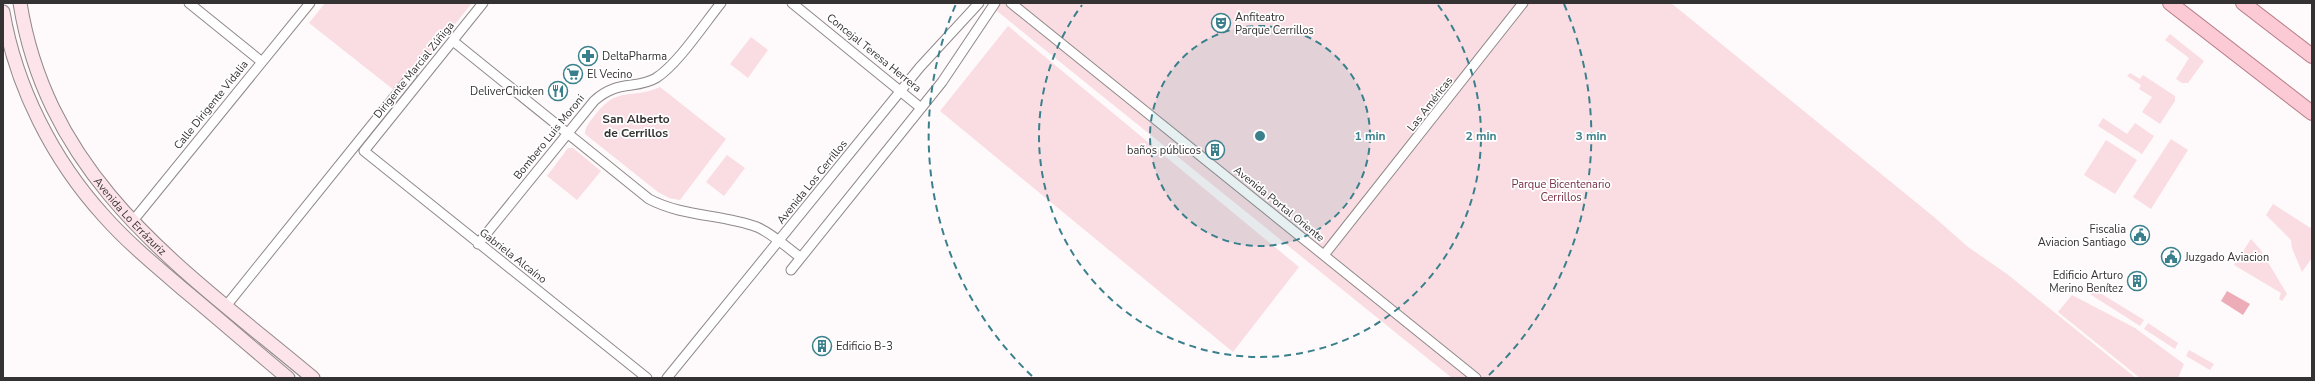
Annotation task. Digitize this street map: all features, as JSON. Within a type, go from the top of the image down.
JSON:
[{"type":"main road","name":"Avenida Lo Errázuriz","points":[[20,3],[30,52],[52,110],[86,167],[132,222],[226,306],[313,378]]},
{"type":"main road","points":[[2170,3],[2312,113]]},
{"type":"main road","points":[[2243,3],[2312,56]]},
{"type":"main road","name":"Avenida Lo Errázuriz","points":[[3,12],[15,58],[35,111],[64,164],[89,199],[131,244],[288,378]]},
{"type":"street","points":[[189,3],[262,62]]},
{"type":"street","name":"Calle Dirigente Vidalia","points":[[132,222],[310,3]]},
{"type":"street","name":"Dirigente Marcial Zúñiga","points":[[364,151],[483,3]]},
{"type":"street","name":"Bombero Luis Moroni","points":[[478,244],[568,133],[603,93],[620,86],[649,81],[665,71],[720,3]]},
{"type":"street","name":"Concejal Teresa Herrera","points":[[792,3],[921,108]]},
{"type":"street","name":"Avenida Los Cerrillos","points":[[668,378],[938,46],[978,3]]},
{"type":"street","points":[[791,270],[942,82],[995,3]]},
{"type":"street","name":"Avenida Portal Oriente","points":[[1011,3],[1476,378]]},
{"type":"street","name":"Las Américas","points":[[1324,256],[1523,3]]},
{"type":"street","points":[[453,41],[568,133],[637,191],[661,206],[745,224],[768,233],[800,257]]},
{"type":"street","points":[[226,306],[412,75]]},
{"type":"street","name":"Gabriela Alcaíno","points":[[364,151],[478,244],[647,378]]},
{"type":"green space","points":[[325,3],[472,3],[399,94],[309,23]]},
{"type":"green space","name":"Parque Bicentenario Cerrillos","points":[[987,3],[1671,3],[1934,217],[1968,247],[2007,274],[2136,378],[1452,378]]},
{"type":"green space","points":[[1008,26],[1299,267],[1233,352],[940,111]]},
{"type":"green space","points":[[2170,34],[2204,61],[2188,83],[2182,83],[2176,79],[2189,58],[2165,40]]},
{"type":"green space","points":[[751,37],[768,50],[748,78],[730,64]]},
{"type":"green space","points":[[2130,73],[2140,79],[2143,75],[2175,96],[2175,101],[2160,124],[2142,112],[2152,97],[2139,89],[2141,85],[2127,76]]},
{"type":"green space","points":[[660,87],[726,139],[680,200],[669,198],[658,192],[585,134],[586,129],[595,115],[611,100],[618,96],[641,93]]},
{"type":"green space","points":[[2103,118],[2127,134],[2135,123],[2154,136],[2142,154],[2098,126]]},
{"type":"green space","points":[[2171,139],[2188,150],[2151,209],[2133,197]]},
{"type":"green space","points":[[2106,140],[2137,160],[2115,194],[2084,175]]},
{"type":"green space","points":[[568,148],[573,148],[601,171],[577,200],[547,176]]},
{"type":"green space","points":[[727,155],[745,168],[724,196],[706,182]]},
{"type":"green space","points":[[2273,204],[2312,229],[2312,258],[2302,272],[2292,248],[2291,240],[2266,215]]},
{"type":"green space","points":[[2251,239],[2260,249],[2287,294],[2282,301],[2279,299],[2281,293],[2234,265]]},
{"type":"green space","points":[[2087,285],[2144,320],[2140,326],[2082,289]]},
{"type":"green space","points":[[2072,295],[2135,328],[2184,364],[2178,378],[2140,378],[2058,312]]},
{"type":"green space","points":[[2148,323],[2178,343],[2175,349],[2144,329]]},
{"type":"green space","points":[[2189,350],[2214,364],[2210,370],[2186,356]]},
{"type":"shaded area","points":[[2227,291],[2250,304],[2243,315],[2221,301]]},
{"type":"place","name":"Anfiteatro Parque Cerrillos","points":[[1221,23]]},
{"type":"place","name":"DeltaPharma","points":[[588,56]]},
{"type":"place","name":"El Vecino","points":[[573,74]]},
{"type":"place","name":"DeliverChicken","points":[[558,91]]},
{"type":"place","name":"baños públicos","points":[[1215,150]]},
{"type":"place","name":"Fiscalia Aviacion Santiago","points":[[2140,235]]},
{"type":"place","name":"Juzgado Aviacion","points":[[2171,257]]},
{"type":"place","name":"Edificio Arturo Merino Benítez","points":[[2137,281]]},
{"type":"place","name":"Edificio B-3","points":[[822,346]]},
{"type":"district","name":"San Alberto de Cerrillos","points":[[636,126]]}]
